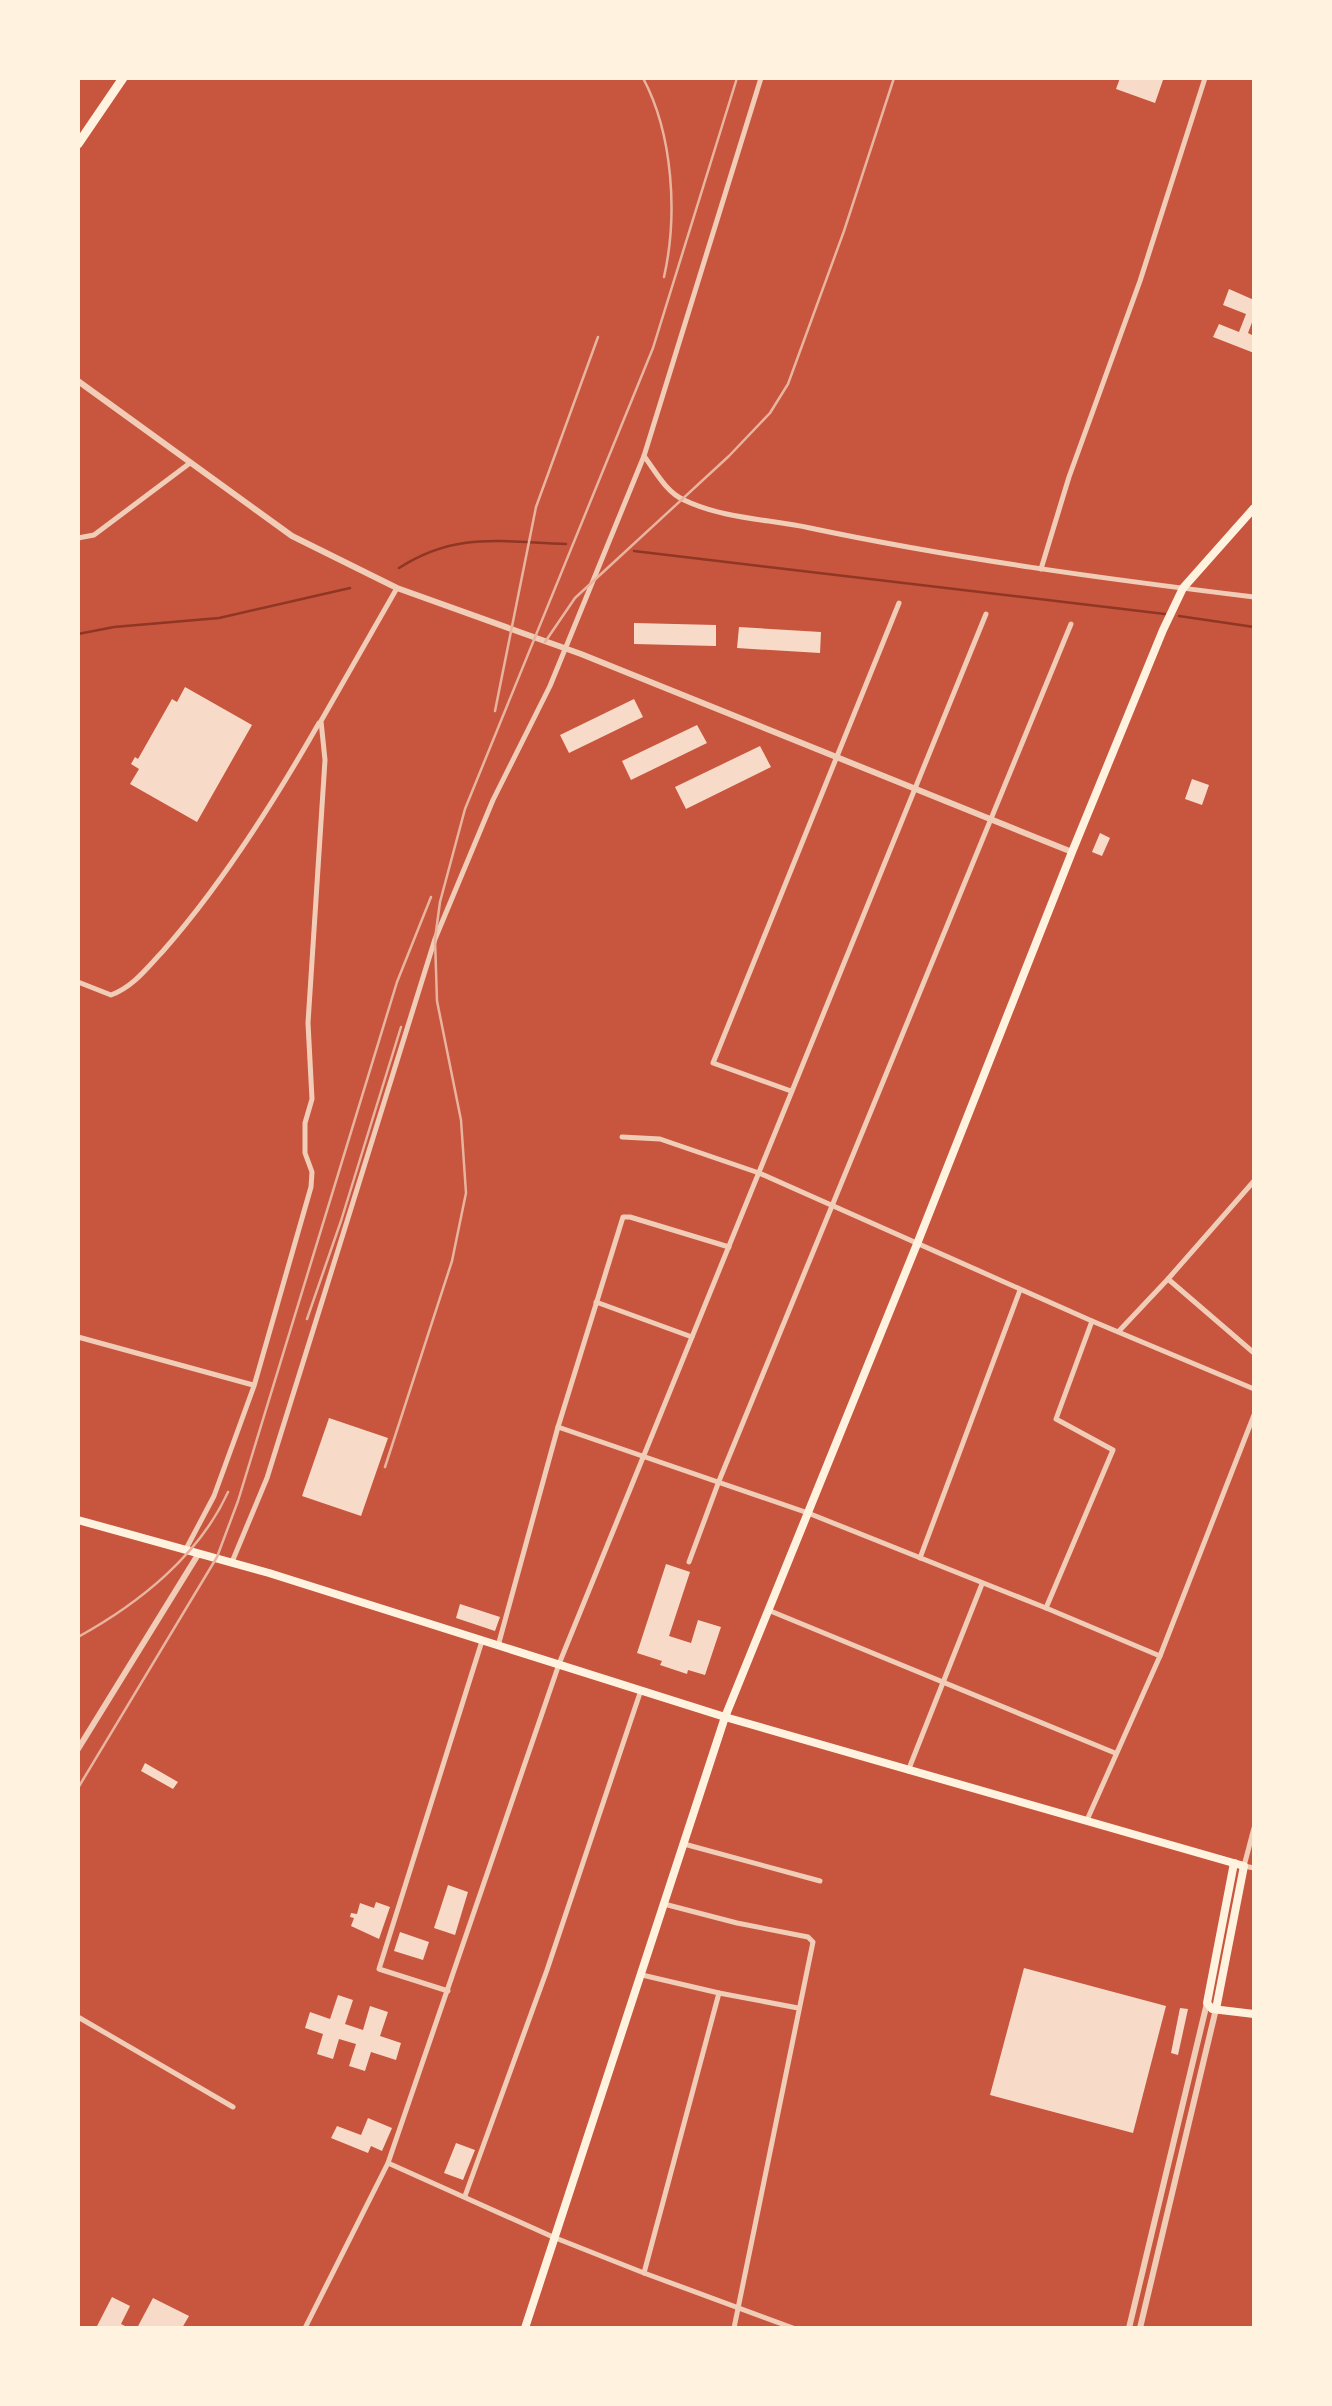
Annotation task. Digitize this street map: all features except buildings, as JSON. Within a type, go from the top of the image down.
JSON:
[{"type":"main road","points":[[78,144],[123,78]]},
{"type":"main road","points":[[525,2328],[725,1717],[1163,630],[1183,588],[1254,508]]},
{"type":"main road","points":[[78,1520],[232,1562],[725,1717],[1244,1866],[1216,2009]]},
{"type":"main road","points":[[1234,1862],[1207,2002],[1216,2009],[1254,2014]]},
{"type":"street","points":[[232,1562],[267,1478],[436,939],[493,800],[550,686],[644,456],[761,78]]},
{"type":"street","points":[[1041,569],[1069,477],[1140,281],[1204,78]]},
{"type":"street","points":[[78,382],[292,536],[397,588],[565,648],[1072,852]]},
{"type":"street","points":[[644,456],[668,490],[708,510],[914,550],[1254,597]]},
{"type":"street","points":[[78,538],[94,535],[191,463]]},
{"type":"street","points":[[78,982],[111,996],[147,970],[175,938],[248,838],[397,588]]},
{"type":"street","points":[[791,1091],[713,1063],[899,603]]},
{"type":"street","points":[[305,2328],[388,2164],[560,1664],[986,614]]},
{"type":"street","points":[[689,1562],[1071,624]]},
{"type":"street","points":[[186,1549],[214,1496],[254,1386],[311,1187],[305,1124],[312,1099],[308,1023],[325,760],[320,721]]},
{"type":"street","points":[[622,1137],[660,1138],[759,1174],[1254,1389]]},
{"type":"street","points":[[1119,1331],[1254,1182]]},
{"type":"street","points":[[498,1646],[558,1427],[623,1217],[729,1247]]},
{"type":"street","points":[[1168,1279],[1254,1353]]},
{"type":"street","points":[[920,1558],[1020,1290]]},
{"type":"street","points":[[596,1302],[692,1337]]},
{"type":"street","points":[[1046,1608],[1113,1450],[1056,1420],[1092,1321]]},
{"type":"street","points":[[78,1337],[254,1386]]},
{"type":"street","points":[[1086,1820],[1160,1656],[1254,1415]]},
{"type":"street","points":[[558,1427],[808,1513],[1160,1656]]},
{"type":"street","points":[[78,1749],[199,1553]]},
{"type":"street","points":[[908,1771],[982,1584]]},
{"type":"street","points":[[768,1610],[1115,1753]]},
{"type":"street","points":[[448,1992],[379,1970],[482,1641]]},
{"type":"street","points":[[465,2196],[547,1970],[641,1690]]},
{"type":"street","points":[[1254,1828],[1244,1866],[1254,1868]]},
{"type":"street","points":[[684,1844],[820,1881]]},
{"type":"street","points":[[664,1904],[808,1937],[813,1942],[734,2328]]},
{"type":"street","points":[[640,1974],[798,2008]]},
{"type":"street","points":[[644,2274],[719,1993]]},
{"type":"street","points":[[1128,2328],[1207,2002]]},
{"type":"street","points":[[1140,2328],[1216,2009]]},
{"type":"street","points":[[78,2017],[233,2107]]},
{"type":"street","points":[[388,2164],[644,2274],[794,2328]]},
{"type":"waterway","points":[[399,568],[440,548],[480,541],[566,544]]},
{"type":"waterway","points":[[634,551],[1165,614]]},
{"type":"waterway","points":[[78,634],[219,618],[350,588]]},
{"type":"waterway","points":[[1179,616],[1254,627]]},
{"type":"railway","points":[[643,78],[661,124],[670,175],[671,228],[664,277]]},
{"type":"railway","points":[[385,1467],[452,1261],[466,1193],[461,1120],[437,1001],[435,939],[440,902],[465,809],[653,348],[737,78]]},
{"type":"railway","points":[[545,642],[575,598],[729,456],[770,413],[788,384],[894,78]]},
{"type":"railway","points":[[495,711],[536,507],[598,337]]},
{"type":"railway","points":[[78,1788],[217,1557],[238,1501],[397,982],[431,897]]},
{"type":"railway","points":[[307,1319],[401,1027]]},
{"type":"railway","points":[[78,1637],[165,1576],[201,1537],[228,1492]]}]
